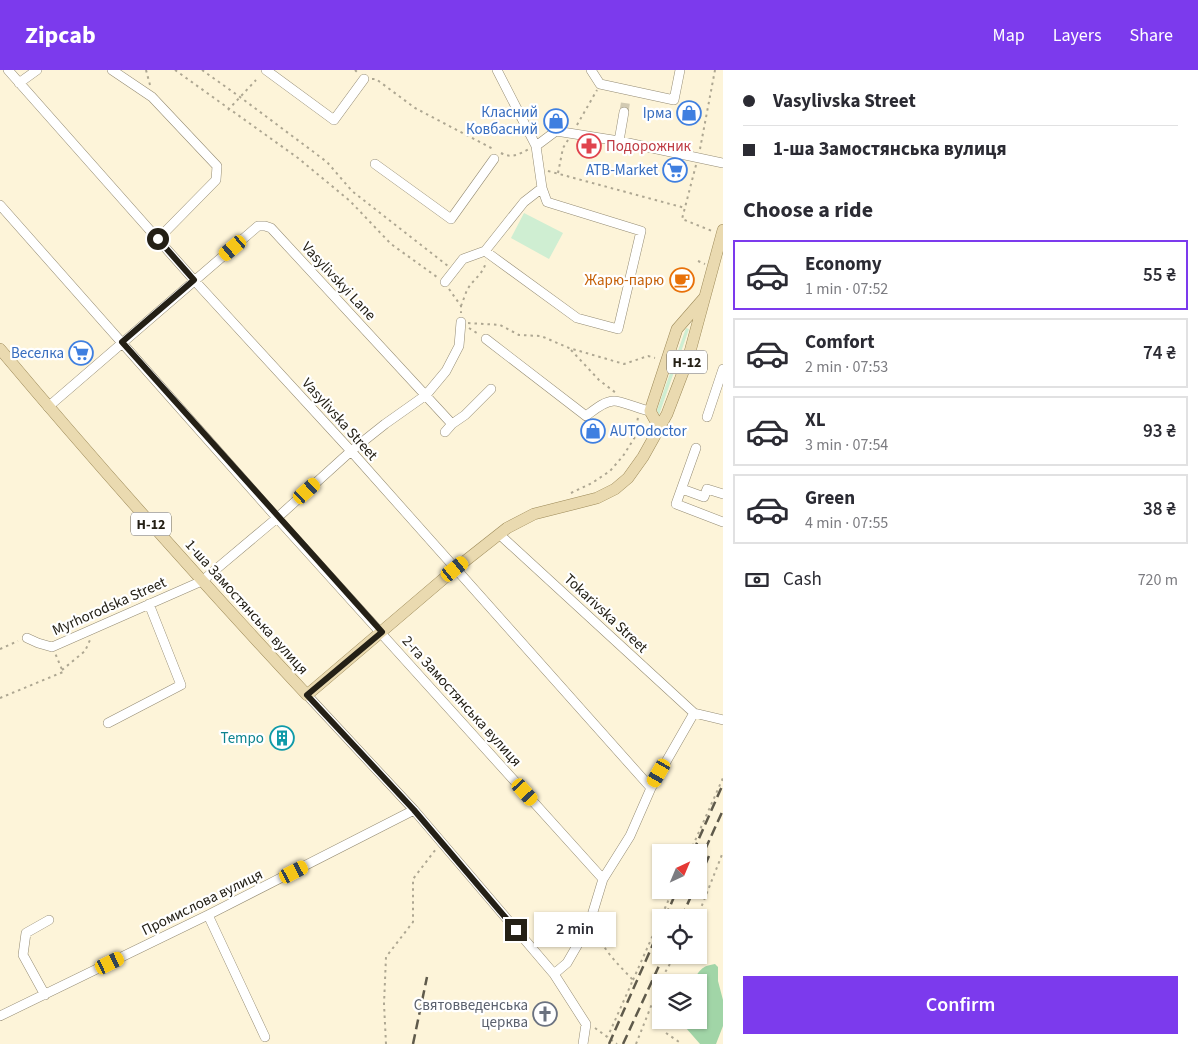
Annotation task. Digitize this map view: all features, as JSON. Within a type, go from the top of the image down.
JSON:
[{"type":"main road","name":"Н-12","points":[[307,695],[499,534],[534,514],[596,498],[615,489],[628,478],[643,457],[667,414],[688,359],[723,233]]},
{"type":"main road","points":[[659,427],[640,409],[677,329],[707,294]]},
{"type":"main road","name":"1-ша Замостянська вулиця","points":[[0,349],[48,407],[202,581],[307,695]]},
{"type":"street","name":"Vasylivska Street","points":[[8,70],[194,280],[351,451],[651,788]]},
{"type":"street","points":[[19,83],[37,70]]},
{"type":"street","points":[[112,70],[152,97],[217,166],[216,180],[158,239]]},
{"type":"street","points":[[266,70],[334,120],[364,79]]},
{"type":"street","points":[[486,251],[577,318],[618,329],[641,232],[547,202],[542,188],[536,146],[496,70]]},
{"type":"street","points":[[591,70],[600,84],[627,95],[674,100],[680,70]]},
{"type":"street","points":[[619,141],[624,112]]},
{"type":"street","points":[[536,146],[556,131],[619,141],[723,163]]},
{"type":"street","points":[[375,164],[450,220],[494,159]]},
{"type":"street","points":[[445,282],[463,259],[486,251],[524,202],[542,188]]},
{"type":"street","name":"2-га Замостянська вулиця","points":[[0,205],[278,518],[603,879]]},
{"type":"street","name":"Vasylivskyi Lane","points":[[48,407],[258,226],[271,228],[426,395],[448,428],[465,415],[491,389]]},
{"type":"street","name":"Myrhorodska Street","points":[[27,638],[52,647],[202,581],[278,518],[351,451],[426,395],[446,371],[459,346],[461,322]]},
{"type":"street","points":[[486,339],[586,416],[604,404],[615,401],[640,409]]},
{"type":"street","points":[[707,417],[723,369]]},
{"type":"street","points":[[696,448],[676,504],[723,522]]},
{"type":"street","points":[[682,489],[704,497],[707,489],[723,494]]},
{"type":"street","name":"Tokarivska Street","points":[[499,534],[694,713]]},
{"type":"street","points":[[108,723],[181,684],[149,604]]},
{"type":"street","name":"1-ша Замостянська вулиця","points":[[307,695],[414,810],[554,974],[586,1024]]},
{"type":"street","points":[[554,974],[567,963],[588,925],[603,879],[630,836],[651,788],[694,713],[723,720]]},
{"type":"street","name":"Промислова вулиця","points":[[0,1016],[208,916],[414,810]]},
{"type":"street","points":[[208,916],[265,1037]]},
{"type":"street","points":[[45,995],[22,955],[26,933],[49,920]]},
{"type":"street","points":[[583,1044],[586,1024]]},
{"type":"path","points":[[146,70],[152,97]]},
{"type":"path","points":[[175,70],[228,110],[298,158],[350,201],[391,244],[445,282],[461,306]]},
{"type":"path","points":[[202,70],[327,162],[352,191],[454,271]]},
{"type":"path","points":[[355,70],[364,79],[376,79],[415,108],[507,156],[515,156],[536,146]]},
{"type":"path","points":[[228,110],[256,80]]},
{"type":"path","points":[[558,173],[564,148],[600,84]]},
{"type":"path","points":[[540,169],[685,208]]},
{"type":"path","points":[[693,225],[709,230]]},
{"type":"path","points":[[461,322],[461,306],[468,288],[479,276],[486,264],[486,251]]},
{"type":"path","points":[[461,322],[486,339]]},
{"type":"path","points":[[461,322],[500,325],[519,335],[541,336],[569,348],[624,364],[648,356],[655,358]]},
{"type":"path","points":[[565,496],[592,483],[610,471],[623,456],[635,437],[640,409],[599,380],[569,348]]},
{"type":"path","points":[[0,698],[62,672],[84,651],[94,628]]},
{"type":"path","points":[[0,649],[27,638]]},
{"type":"path","points":[[52,647],[62,670]]},
{"type":"path","points":[[694,844],[723,778]]},
{"type":"path","points":[[386,1044],[384,1004],[386,957],[413,922],[413,879],[442,842]]},
{"type":"path","points":[[701,909],[723,852]]},
{"type":"path","points":[[608,1036],[669,899]]},
{"type":"path","points":[[596,928],[598,936],[614,959],[633,980]]},
{"type":"path","points":[[636,1044],[663,976],[670,964]]},
{"type":"path","points":[[586,1024],[608,1036],[617,1044]]},
{"type":"path","points":[[666,1033],[682,1044]]},
{"type":"green space","points":[[524,213],[563,233],[549,259],[511,238]]},
{"type":"green space","points":[[686,328],[689,329],[659,415],[657,410]]},
{"type":"green space","points":[[715,964],[718,967],[718,981],[723,1000],[723,1026],[716,1044],[700,1044],[687,1029],[707,1029],[707,974],[698,974],[706,966]]},
{"type":"tunnel","points":[[624,112],[626,99]]},
{"type":"railway","points":[[697,844],[723,784]]},
{"type":"railway","points":[[708,844],[723,810]]},
{"type":"railway","points":[[669,909],[673,899]]},
{"type":"railway","points":[[685,909],[690,899]]},
{"type":"railway","points":[[609,1044],[652,946]]},
{"type":"railway","points":[[623,1044],[660,964]]},
{"type":"railway","points":[[413,1044],[427,977]]},
{"type":"place","name":"Ірма","points":[[689,113]]},
{"type":"place","name":"Класний Ковбасний","points":[[556,121]]},
{"type":"place","name":"Подорожник","points":[[589,146]]},
{"type":"place","name":"ATB-Market","points":[[675,170]]},
{"type":"place","name":"Жарю-парю","points":[[682,280]]},
{"type":"place","name":"Веселка","points":[[81,353]]},
{"type":"place","name":"AUTOdoctor","points":[[593,431]]},
{"type":"place","name":"Tempo","points":[[282,738]]},
{"type":"place","name":"Святовведенська церква","points":[[545,1014]]},
{"type":"route","points":[[158,239],[194,280],[122,342],[382,632],[307,695],[414,810],[516,930]]}]
